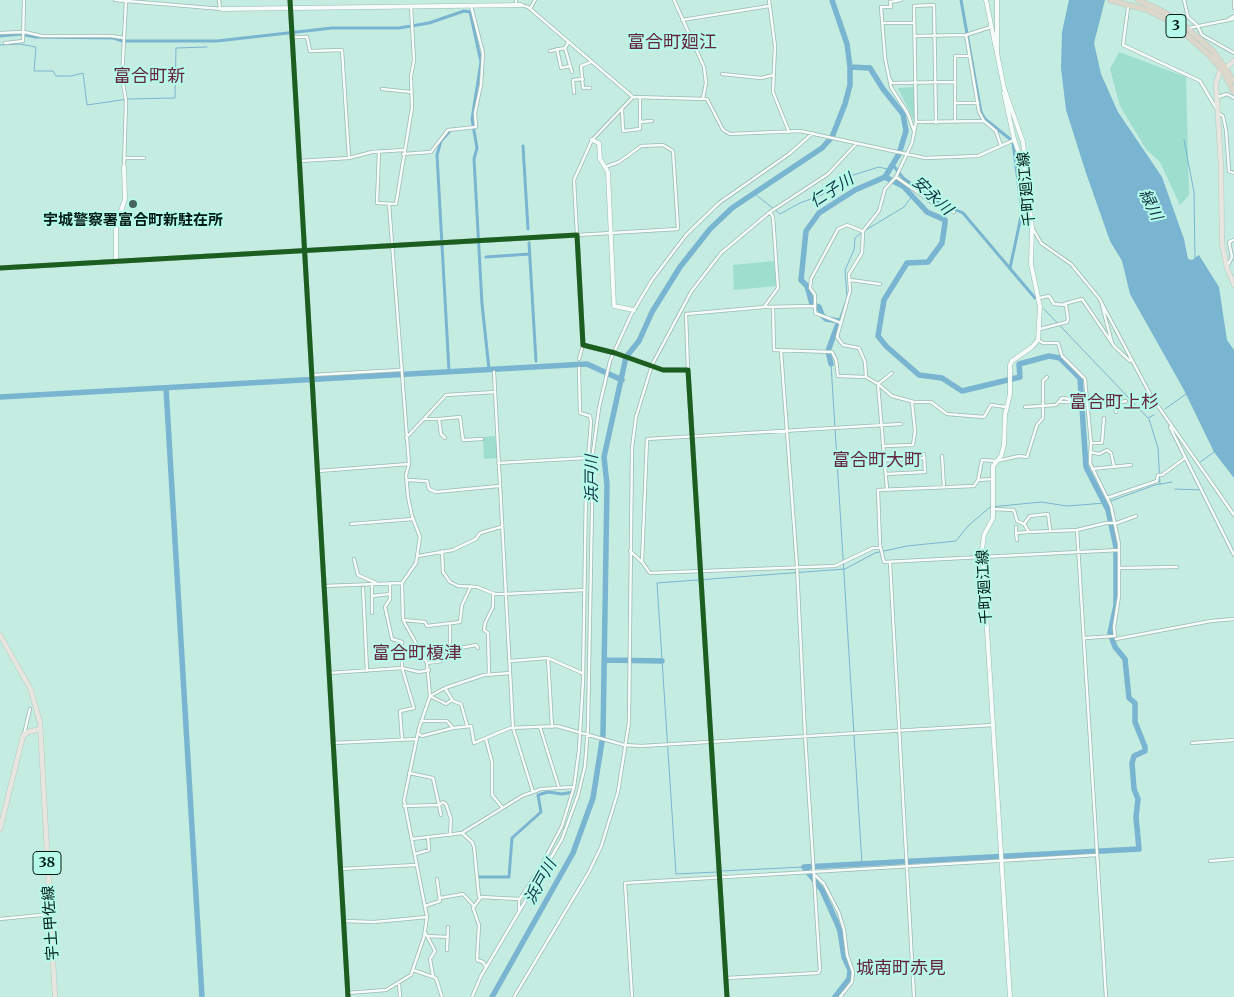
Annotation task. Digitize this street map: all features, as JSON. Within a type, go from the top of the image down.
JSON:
[{"type":"highway","name":"3","points":[[1110,0],[1148,10],[1173,23],[1198,44],[1234,81]]},
{"type":"highway","name":"3","points":[[1138,0],[1164,12],[1187,28],[1213,51],[1224,69],[1234,92]]},
{"type":"main road","points":[[1234,61],[1224,69],[1216,84],[1222,244],[1227,268],[1234,285]]},
{"type":"main road","name":"宇土甲佐線","points":[[0,635],[31,690],[40,729],[55,997]]},
{"type":"main road","points":[[0,829],[24,734],[40,729]]},
{"type":"street","points":[[5,43],[23,40],[24,0]]},
{"type":"street","points":[[115,0],[221,9],[471,6],[518,3],[530,9],[634,98],[703,98],[710,102],[719,124],[726,133],[789,133],[800,131],[924,158],[934,156],[967,157],[988,152],[1014,140]]},
{"type":"street","points":[[116,263],[116,226],[125,199],[126,101],[122,78],[126,0]]},
{"type":"street","points":[[219,0],[221,9]]},
{"type":"street","points":[[290,0],[347,995],[386,990],[411,975],[426,935],[427,917],[404,806],[418,733],[430,696],[427,663],[403,620],[402,583],[418,556],[420,537],[413,519],[407,480],[409,464],[401,378],[394,246],[389,204]]},
{"type":"street","points":[[450,0],[450,6]]},
{"type":"street","points":[[530,9],[535,0]]},
{"type":"street","points":[[674,0],[704,67],[706,83],[703,98]]},
{"type":"street","points":[[769,0],[775,45],[773,92],[789,133]]},
{"type":"street","points":[[901,0],[890,2],[890,7],[881,7],[882,23],[890,87],[908,114],[914,132]]},
{"type":"street","name":"千町廻江線","points":[[986,0],[1004,88],[1020,130],[1032,228],[1031,264],[1039,298],[1040,329],[1038,340],[1032,347],[1012,361],[1009,374],[1010,394],[1006,407],[1004,445],[993,466],[993,518],[982,541],[1010,997]]},
{"type":"street","name":"千町廻江線","points":[[997,0],[997,53]]},
{"type":"street","points":[[1184,0],[1188,17],[1197,25],[1202,35],[1234,53]]},
{"type":"street","points":[[1234,0],[1234,8]]},
{"type":"street","points":[[403,154],[430,152],[448,130],[474,128],[481,85],[483,53],[471,6]]},
{"type":"street","points":[[682,20],[769,6]]},
{"type":"street","points":[[866,377],[865,362],[859,348],[843,345],[837,337],[850,291],[852,268],[862,253],[863,231],[879,211],[885,188],[896,177],[908,155],[914,132],[916,122],[914,6],[934,6],[936,123]]},
{"type":"street","points":[[379,151],[377,203],[396,204],[412,108],[411,76],[414,60],[411,7]]},
{"type":"street","points":[[1128,8],[1123,45],[1200,81],[1218,114],[1223,116],[1229,171],[1234,173]]},
{"type":"street","points":[[1187,28],[1234,18]]},
{"type":"street","points":[[882,23],[914,23]]},
{"type":"street","points":[[914,36],[966,35],[991,27]]},
{"type":"street","points":[[0,33],[24,33],[42,36],[112,36],[124,40]]},
{"type":"street","points":[[292,35],[307,37],[310,51],[342,50],[350,158]]},
{"type":"street","points":[[966,35],[978,103],[984,121],[996,131],[1001,146]]},
{"type":"street","points":[[568,43],[565,48],[572,72]]},
{"type":"street","points":[[550,51],[565,48]]},
{"type":"street","points":[[557,49],[561,68],[570,66]]},
{"type":"street","points":[[955,122],[955,56],[969,56]]},
{"type":"street","points":[[590,62],[581,66],[583,88],[590,88]]},
{"type":"street","points":[[722,74],[761,78],[774,75]]},
{"type":"street","points":[[889,77],[892,83],[954,82]]},
{"type":"street","points":[[574,94],[573,80],[583,79]]},
{"type":"street","points":[[1004,88],[1014,140],[1026,175]]},
{"type":"street","points":[[382,89],[411,92]]},
{"type":"street","points":[[1217,98],[1227,94],[1234,98]]},
{"type":"street","points":[[579,359],[582,346],[574,180],[592,140],[634,98]]},
{"type":"street","points":[[622,109],[623,131],[640,129],[640,98]]},
{"type":"street","points":[[955,102],[978,103]]},
{"type":"street","points":[[640,122],[652,121]]},
{"type":"street","points":[[916,122],[984,121]]},
{"type":"street","points":[[472,997],[486,967],[553,857],[569,822],[585,766],[593,452],[602,393],[609,363],[634,310],[652,280],[686,234],[720,203],[789,154],[813,133]]},
{"type":"street","points":[[592,140],[599,144],[600,159],[608,172],[614,306],[634,310]]},
{"type":"street","points":[[514,997],[578,891],[601,847],[616,799],[629,722],[631,473],[634,427],[652,366],[691,292],[721,253],[770,212],[828,174],[856,144]]},
{"type":"street","points":[[0,268],[116,263],[678,229],[673,151],[662,145],[641,146],[619,162],[605,167]]},
{"type":"street","points":[[299,161],[350,158],[379,151],[404,150]]},
{"type":"street","points":[[125,158],[144,158]]},
{"type":"street","points":[[896,177],[933,202],[954,212]]},
{"type":"street","points":[[764,307],[778,288],[774,218],[770,212]]},
{"type":"street","points":[[840,323],[818,315],[814,306],[815,295],[810,288],[811,279],[832,243],[834,233],[847,225],[863,231]]},
{"type":"street","points":[[1032,228],[1041,243],[1071,264],[1082,275],[1102,303],[1132,362],[1166,419],[1234,515]]},
{"type":"street","points":[[1227,268],[1232,257],[1229,242],[1234,240]]},
{"type":"street","points":[[850,280],[880,284]]},
{"type":"street","points":[[1039,298],[1050,296],[1054,304],[1064,304],[1082,299],[1114,346],[1132,362]]},
{"type":"street","points":[[1102,303],[1114,346]]},
{"type":"street","points":[[1040,329],[1063,323],[1068,319],[1064,304]]},
{"type":"street","points":[[728,997],[703,582],[692,437],[686,314],[764,307],[814,306]]},
{"type":"street","points":[[773,307],[774,350],[832,352],[836,360],[838,376],[866,377],[892,396],[912,402],[933,403],[947,414],[984,417],[991,405],[1006,407]]},
{"type":"street","points":[[1038,340],[1043,343],[1058,343],[1062,356],[1085,378],[1091,443],[1090,464],[1110,506],[1115,522],[1119,550],[1119,605],[1114,627],[1115,637]]},
{"type":"street","points":[[582,346],[615,352],[666,371],[688,370]]},
{"type":"street","points":[[726,978],[818,973],[820,970],[805,735],[797,568],[781,351]]},
{"type":"street","points":[[519,913],[519,900],[529,888],[554,842],[574,786],[580,733],[587,458],[591,422],[590,416],[580,414],[579,368]]},
{"type":"street","points":[[312,375],[401,371]]},
{"type":"street","points":[[494,372],[513,728],[533,792]]},
{"type":"street","points":[[878,384],[892,374]]},
{"type":"street","points":[[1047,377],[1043,381],[1045,407],[1043,418],[1037,425],[1027,457],[1019,456],[997,461],[982,460],[978,480],[974,486],[878,490],[881,548],[884,562],[1119,550]]},
{"type":"street","points":[[878,384],[887,489]]},
{"type":"street","points":[[406,438],[446,395],[450,393],[495,392]]},
{"type":"street","points":[[1087,401],[1098,398],[1100,407],[1126,401]]},
{"type":"street","points":[[884,446],[913,445],[915,431],[912,402]]},
{"type":"street","points":[[1025,407],[1045,407],[1059,402]]},
{"type":"street","points":[[1114,404],[1116,412]]},
{"type":"street","points":[[424,419],[460,417],[463,440],[482,438]]},
{"type":"street","points":[[1091,443],[1102,443],[1104,418]]},
{"type":"street","points":[[439,419],[441,434],[445,438]]},
{"type":"street","points":[[1166,419],[1234,556]]},
{"type":"street","points":[[642,562],[647,439],[901,424]]},
{"type":"street","points":[[1090,452],[1099,454],[1107,450],[1111,453],[1114,466]]},
{"type":"street","points":[[885,460],[924,456],[925,472],[886,474]]},
{"type":"street","points":[[942,456],[944,487]]},
{"type":"street","points":[[498,463],[587,458]]},
{"type":"street","points":[[1107,498],[1157,481],[1158,475],[1162,475],[1185,458]]},
{"type":"street","points":[[317,471],[409,464]]},
{"type":"street","points":[[1092,469],[1131,465]]},
{"type":"street","points":[[978,480],[993,479]]},
{"type":"street","points":[[407,480],[427,481],[430,489],[436,492],[499,486]]},
{"type":"street","points":[[994,509],[1014,510],[1017,521],[1024,524],[1029,532]]},
{"type":"street","points":[[1024,524],[1030,516],[1048,514],[1050,530]]},
{"type":"street","points":[[1016,533],[1077,530],[1136,516]]},
{"type":"street","points":[[351,524],[413,519]]},
{"type":"street","points":[[418,556],[454,550],[476,539],[480,533],[501,527]]},
{"type":"street","points":[[1016,527],[1018,540]]},
{"type":"street","points":[[1077,530],[1106,997]]},
{"type":"street","points":[[630,551],[650,573],[841,565],[873,548],[881,548]]},
{"type":"street","points":[[442,552],[443,572],[450,582],[492,593],[505,594],[584,590]]},
{"type":"street","points":[[354,559],[358,575],[378,583]]},
{"type":"street","points":[[890,563],[914,997]]},
{"type":"street","points":[[1119,568],[1177,566]]},
{"type":"street","points":[[390,583],[390,599],[385,607],[392,639],[402,642],[402,668],[414,708],[400,711],[402,739]]},
{"type":"street","points":[[324,586],[402,583]]},
{"type":"street","points":[[372,584],[372,613]]},
{"type":"street","points":[[403,620],[425,622],[427,626],[460,622],[462,605],[471,586]]},
{"type":"street","points":[[363,588],[367,671]]},
{"type":"street","points":[[488,674],[488,633],[484,630],[485,623],[494,607],[492,593]]},
{"type":"street","points":[[372,596],[390,594]]},
{"type":"street","points":[[1084,638],[1115,637],[1169,631],[1210,621],[1234,619]]},
{"type":"street","points":[[450,624],[450,650]]},
{"type":"street","points":[[427,663],[441,661],[450,650],[472,645],[476,645],[478,648]]},
{"type":"street","points":[[509,661],[548,658],[583,673]]},
{"type":"street","points":[[548,658],[552,727]]},
{"type":"street","points":[[329,673],[402,668],[420,672],[429,670]]},
{"type":"street","points":[[430,696],[444,688],[488,674],[510,673]]},
{"type":"street","points":[[444,688],[452,700],[461,704],[466,725],[471,726]]},
{"type":"street","points":[[430,696],[446,704],[452,700]]},
{"type":"street","points":[[24,734],[30,709]]},
{"type":"street","points":[[421,721],[447,721],[453,728]]},
{"type":"street","points":[[471,726],[474,743],[513,728],[552,727],[566,728],[626,746],[994,725]]},
{"type":"street","points":[[418,733],[422,736],[453,728],[471,726]]},
{"type":"street","points":[[540,727],[560,788]]},
{"type":"street","points":[[333,743],[417,739]]},
{"type":"street","points":[[486,739],[492,762],[492,794],[502,807]]},
{"type":"street","points":[[1192,743],[1234,740]]},
{"type":"street","points":[[410,773],[433,778],[441,815]]},
{"type":"street","points":[[412,839],[462,833],[502,807],[533,792],[574,786]]},
{"type":"street","points":[[404,806],[446,804],[451,819],[450,834]]},
{"type":"street","points":[[462,833],[474,847],[479,897],[481,897]]},
{"type":"street","points":[[415,854],[429,850],[428,837]]},
{"type":"street","points":[[632,997],[625,883],[1097,855]]},
{"type":"street","points":[[1210,861],[1234,859]]},
{"type":"street","points":[[340,869],[417,865]]},
{"type":"street","points":[[815,872],[824,884],[839,913],[844,930],[847,956],[853,972],[852,982],[840,997]]},
{"type":"street","points":[[437,879],[440,898]]},
{"type":"street","points":[[425,906],[440,901],[440,898],[463,894],[474,906],[479,925],[477,960],[483,962],[486,967]]},
{"type":"street","points":[[481,897],[519,900]]},
{"type":"street","points":[[474,906],[481,897]]},
{"type":"street","points":[[0,919],[51,914]]},
{"type":"street","points":[[343,921],[374,922],[427,917]]},
{"type":"street","points":[[447,950],[448,928]]},
{"type":"street","points":[[426,935],[448,937]]},
{"type":"street","points":[[426,935],[435,951],[430,959],[434,976],[439,982],[442,997]]},
{"type":"street","points":[[413,970],[434,976]]},
{"type":"street","points":[[399,983],[400,997]]},
{"type":"green space","points":[[1119,52],[1186,77],[1189,195],[1180,205],[1160,162],[1146,149],[1120,106],[1110,69]]},
{"type":"green space","points":[[915,87],[915,123],[898,88]]},
{"type":"green space","points":[[774,261],[776,286],[734,290],[733,265]]},
{"type":"green space","points":[[495,436],[498,458],[484,459],[483,437]]},
{"type":"water","name":"緑川","points":[[1069,0],[1105,0],[1094,43],[1101,74],[1118,112],[1162,177],[1184,239],[1188,259],[1192,260],[1199,255],[1219,287],[1227,340],[1234,350],[1234,478],[1214,452],[1184,390],[1130,294],[1122,261],[1110,241],[1086,173],[1066,110],[1061,68],[1062,32]]},
{"type":"waterway","name":"浜戸川","points":[[492,997],[573,853],[593,798],[603,735],[607,485],[604,457],[626,357],[639,341],[652,312],[680,267],[710,229],[732,208],[822,148],[832,137],[850,85],[847,44],[832,0]]},
{"type":"waterway","points":[[961,0],[981,112],[985,119],[1010,139]]},
{"type":"waterway","points":[[0,36],[21,34],[35,37],[114,38],[122,41],[217,41],[332,28],[399,28],[429,23],[464,11],[470,12],[481,62],[472,119],[477,148],[474,159],[482,304],[489,369]]},
{"type":"waterway","points":[[0,45],[20,44],[36,47],[34,71],[53,71],[56,76],[71,76],[83,73],[87,105],[128,99],[175,98],[176,48],[207,47]]},
{"type":"waterway","name":"仁子川","points":[[831,364],[828,351],[839,321],[826,319],[822,315],[819,307],[812,304],[807,286],[801,280],[806,231],[819,213],[855,190],[885,177],[899,154],[906,131],[903,114],[883,89],[870,68],[850,67]]},
{"type":"waterway","points":[[449,132],[441,141],[437,155],[449,371]]},
{"type":"waterway","points":[[1184,140],[1194,192],[1195,258]]},
{"type":"waterway","points":[[1010,268],[1022,212],[1013,143]]},
{"type":"waterway","points":[[523,146],[528,229]]},
{"type":"waterway","name":"安永川","points":[[893,165],[903,178],[934,200],[963,213],[1035,298]]},
{"type":"waterway","points":[[755,194],[780,214],[800,203],[822,195],[850,176],[879,167],[891,170]]},
{"type":"waterway","name":"安永川","points":[[835,997],[849,979],[850,970],[844,957],[840,931],[836,921],[822,890],[804,867],[1139,849],[1136,817],[1138,799],[1134,789],[1132,763],[1134,756],[1145,751],[1135,722],[1135,703],[1129,698],[1125,659],[1115,647],[1110,633],[1116,605],[1116,547],[1108,510],[1086,467],[1080,378],[1060,358],[1049,356],[1019,364],[1020,377],[962,391],[942,378],[919,375],[886,346],[878,336],[884,300],[907,263],[928,262],[942,243],[945,220],[927,212],[903,186],[885,177]]},
{"type":"waterway","name":"安永川","points":[[864,231],[904,207],[912,196]]},
{"type":"waterway","points":[[839,320],[847,297],[845,270],[854,250],[855,238],[861,233]]},
{"type":"waterway","points":[[529,243],[536,361]]},
{"type":"waterway","points":[[486,257],[530,254]]},
{"type":"waterway","points":[[1044,309],[1148,418],[1154,415]]},
{"type":"waterway","points":[[0,397],[587,364],[622,380]]},
{"type":"waterway","points":[[831,364],[862,864]]},
{"type":"waterway","points":[[166,388],[202,997]]},
{"type":"waterway","points":[[1165,409],[1186,394]]},
{"type":"waterway","points":[[1149,419],[1158,448],[1160,484]]},
{"type":"waterway","points":[[1199,463],[1214,452]]},
{"type":"waterway","points":[[717,872],[676,874],[657,583],[845,569],[875,553],[907,546],[956,541],[968,526],[990,507],[1041,502],[1067,506],[1105,503],[1155,485],[1172,482]]},
{"type":"waterway","points":[[1175,489],[1201,490]]},
{"type":"waterway","points":[[605,660],[662,661]]},
{"type":"waterway","points":[[477,877],[509,877],[512,838],[541,812],[538,795],[548,792],[562,794],[573,792]]},
{"type":"waterway","points":[[721,871],[804,867]]},
{"type":"cycle path","points":[[290,0],[348,997]]},
{"type":"cycle path","points":[[0,268],[577,235],[583,345],[615,353],[663,370],[688,370],[727,997]]},
{"type":"place","name":"宇城警察署富合町新駐在所","points":[[133,204]]},
{"type":"district","name":"富合町廻江","points":[[672,43]]},
{"type":"district","name":"富合町新","points":[[149,77]]},
{"type":"district","name":"富合町上杉","points":[[1114,403]]},
{"type":"district","name":"富合町大町","points":[[877,461]]},
{"type":"district","name":"富合町榎津","points":[[417,654]]},
{"type":"district","name":"城南町赤見","points":[[901,969]]}]
